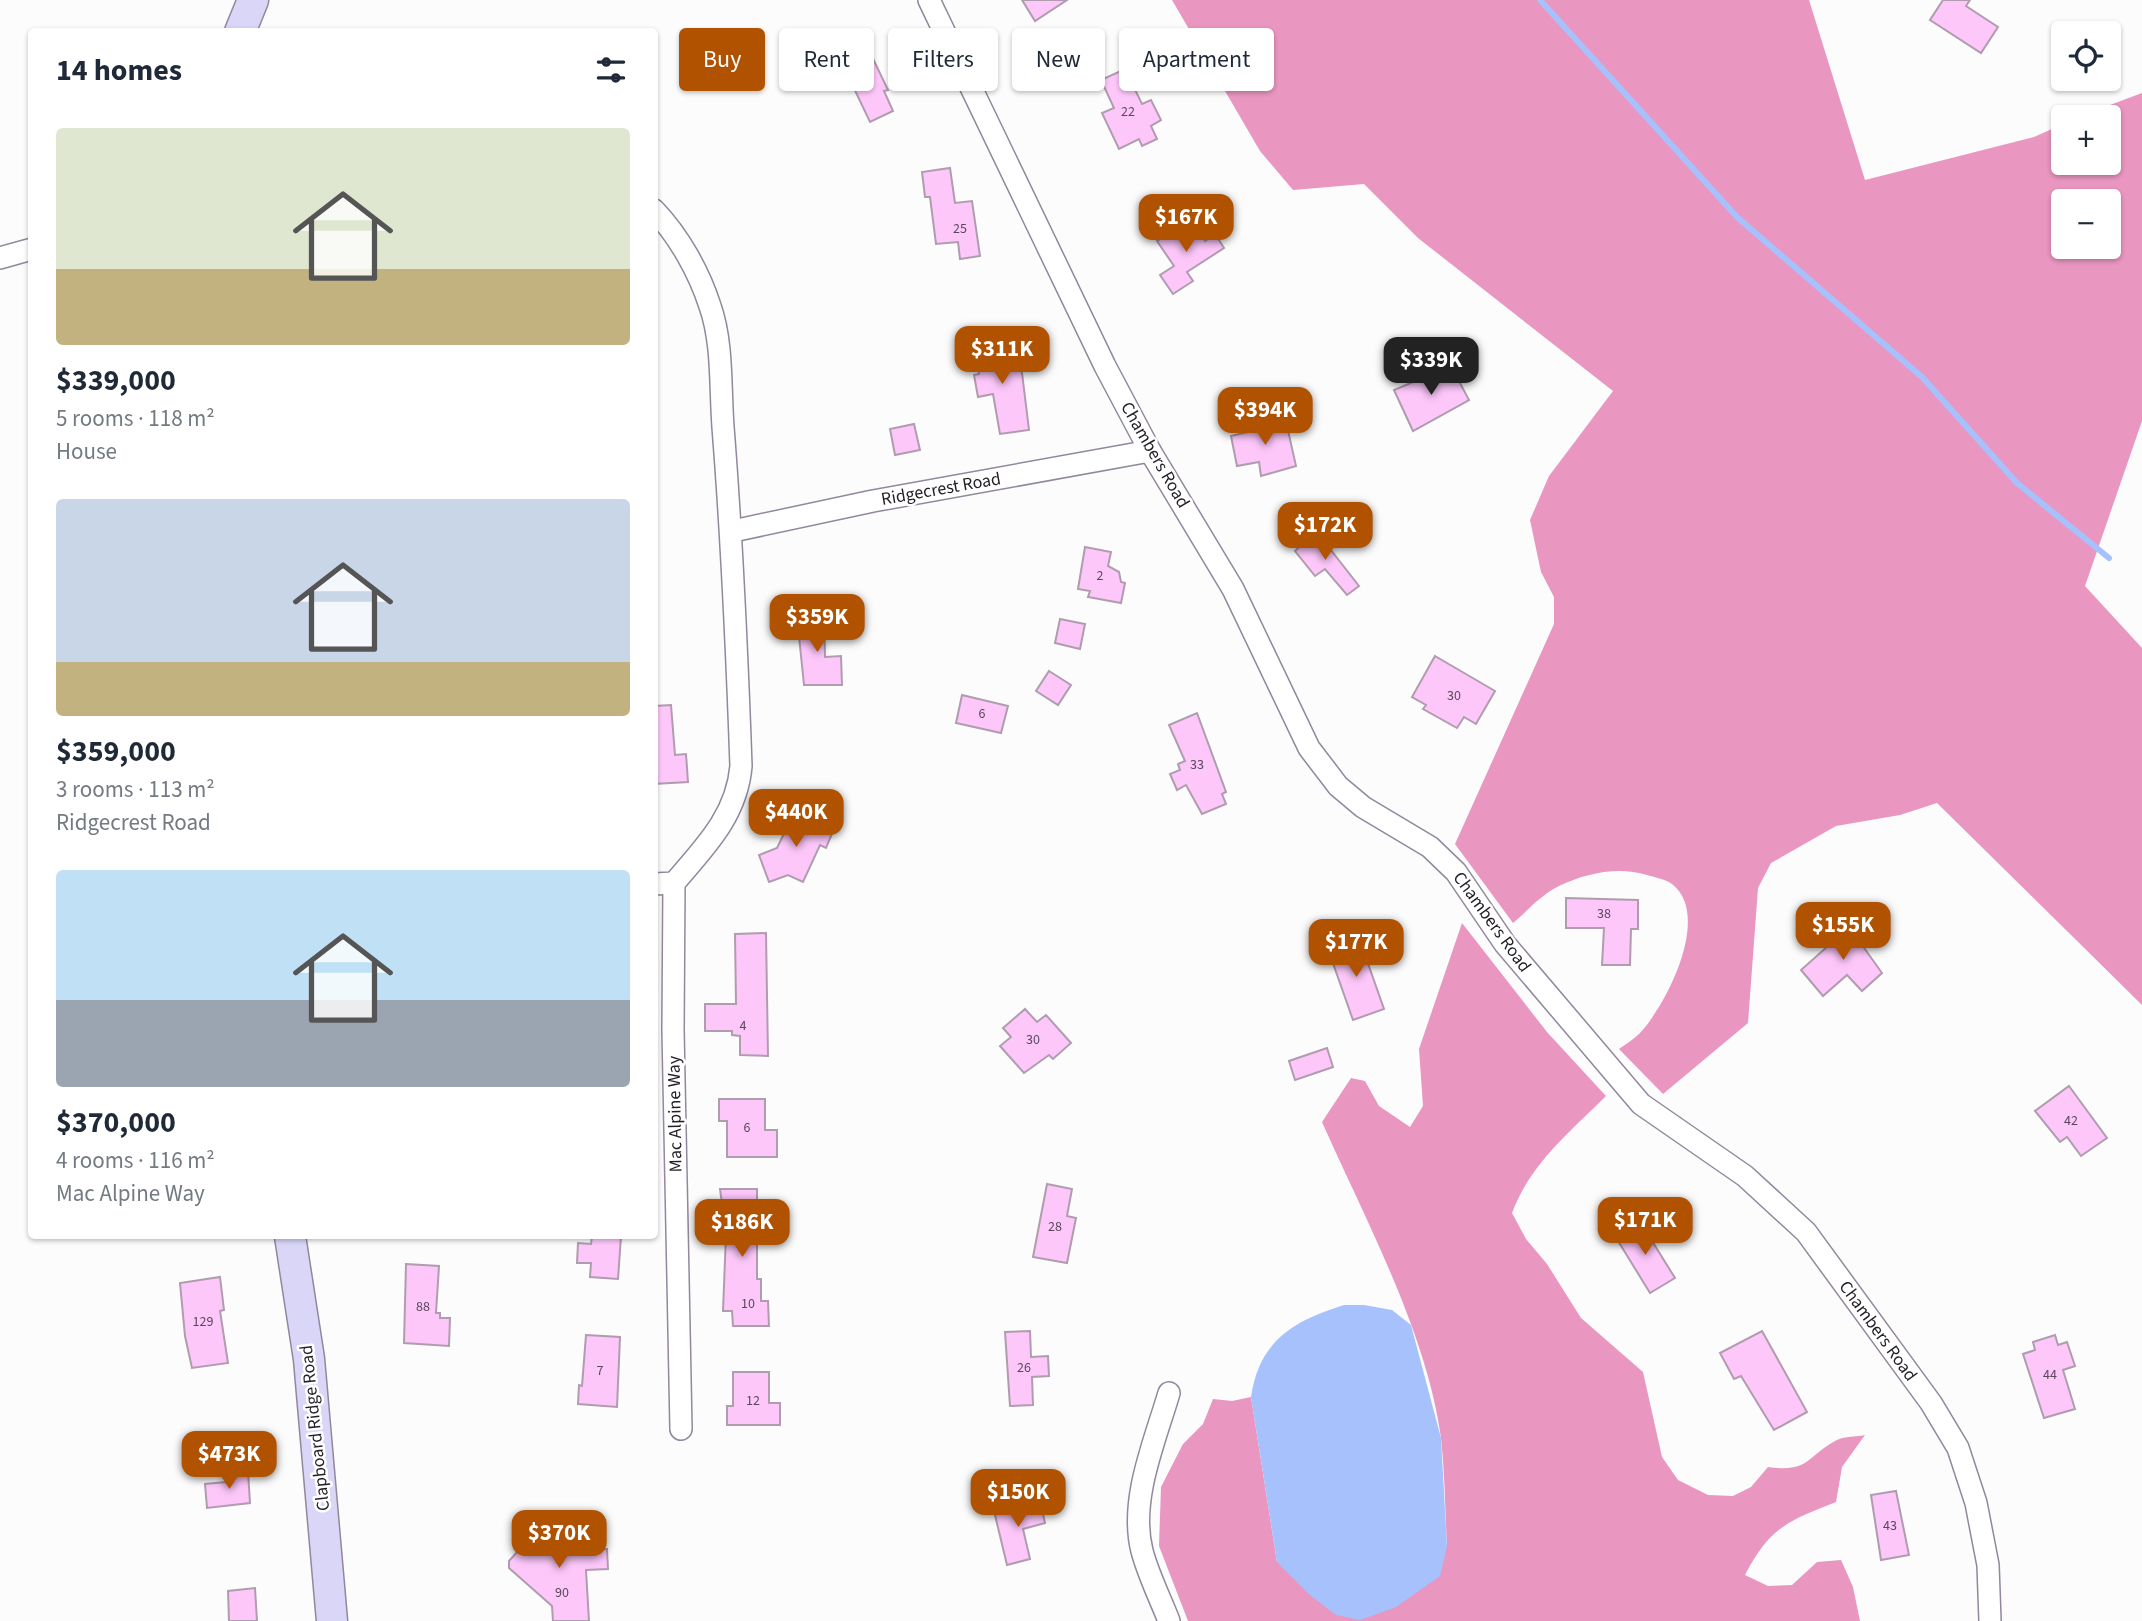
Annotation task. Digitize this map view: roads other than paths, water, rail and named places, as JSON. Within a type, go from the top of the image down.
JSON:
[{"type":"main road","points":[[242,28],[253,0]]},
{"type":"main road","name":"Clapboard Ridge Road","points":[[290,1239],[309,1359],[332,1621]]},
{"type":"street","name":"Chambers Road","points":[[929,0],[1105,366],[1150,451],[1233,589],[1309,748],[1338,786],[1363,807],[1430,847],[1456,872],[1505,944],[1641,1104],[1745,1177],[1806,1232],[1931,1403],[1958,1448],[1976,1503],[1988,1564],[1990,1621]]},
{"type":"street","points":[[658,214],[667,224],[697,275],[711,308],[718,352],[733,531],[740,784],[727,817],[664,884]]},
{"type":"street","points":[[0,258],[28,250]]},
{"type":"street","name":"Ridgecrest Road","points":[[733,531],[873,501],[1150,451]]},
{"type":"street","name":"Mac Alpine Way","points":[[664,884],[664,1030],[681,1429]]},
{"type":"street","points":[[1169,1393],[1144,1481],[1139,1514],[1141,1549],[1169,1621]]},
{"type":"water","points":[[1344,1305],[1392,1310],[1411,1325],[1441,1438],[1447,1546],[1440,1576],[1396,1607],[1360,1620],[1336,1615],[1311,1596],[1277,1562],[1251,1397],[1262,1361],[1281,1336],[1309,1318]]},
{"type":"waterway","points":[[1540,0],[1737,217],[1922,377],[2017,483],[2109,558]]}]
